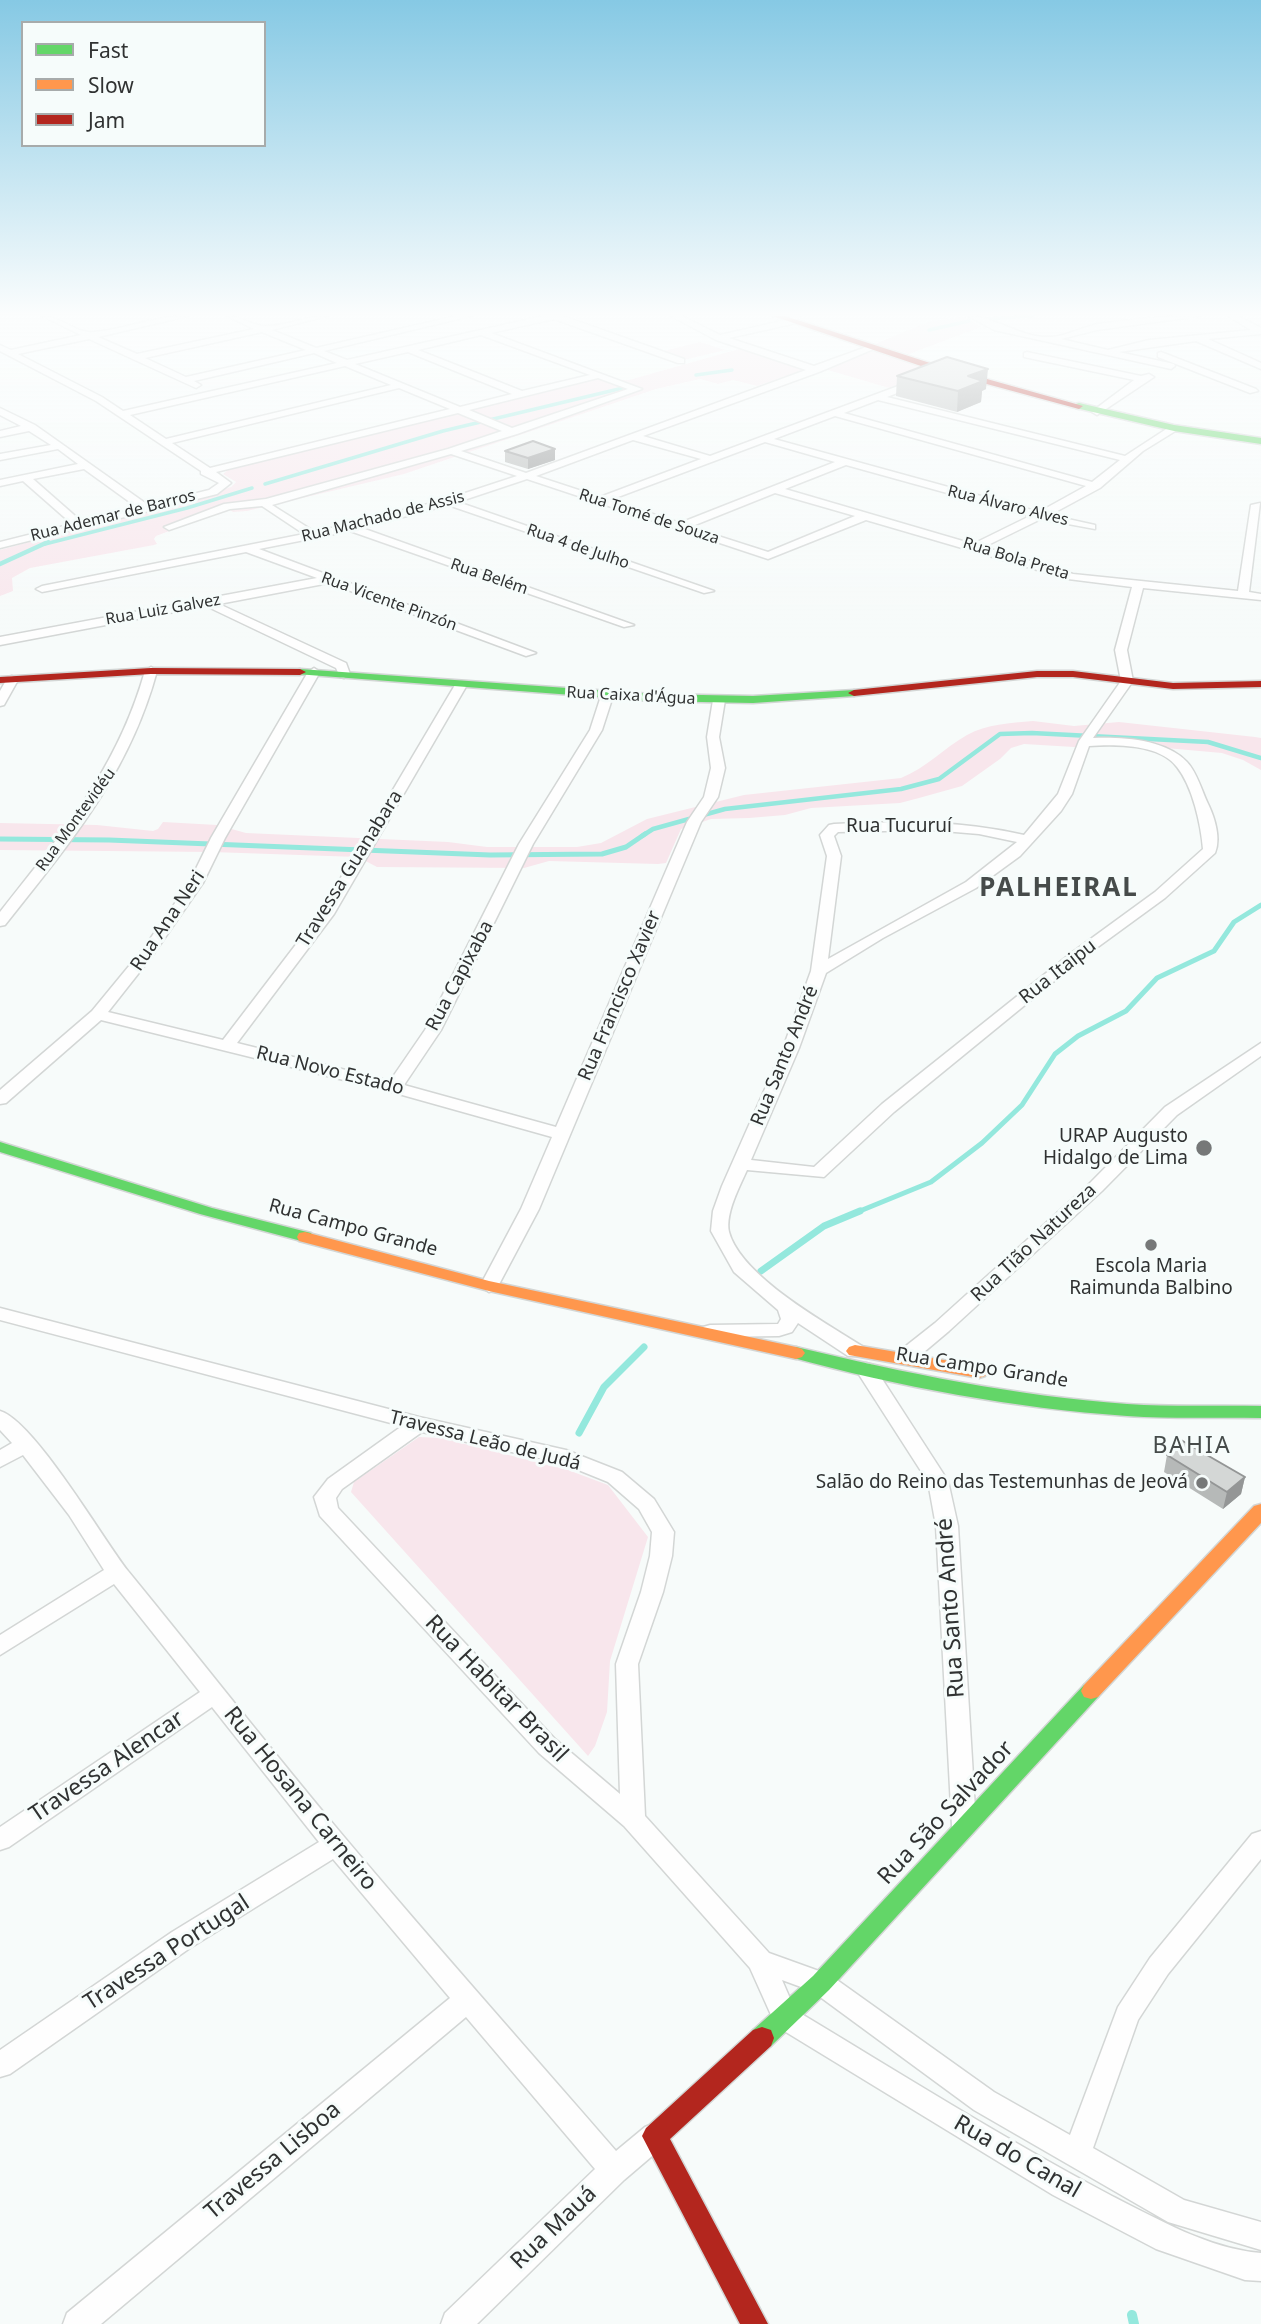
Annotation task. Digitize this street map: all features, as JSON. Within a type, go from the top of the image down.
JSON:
[{"type":"street","points":[[27,424],[144,507]]},
{"type":"street","points":[[138,424],[205,472],[409,424]]},
{"type":"street","points":[[165,442],[238,424]]},
{"type":"street","points":[[491,424],[514,432]]},
{"type":"street","points":[[169,527],[228,506],[267,502],[452,452],[536,424]]},
{"type":"street","name":"Rua Machado de Assis","points":[[41,589],[351,528],[448,502],[524,477],[663,424]]},
{"type":"street","points":[[598,501],[803,424]]},
{"type":"street","points":[[875,424],[1096,486]]},
{"type":"street","points":[[988,424],[1127,459]]},
{"type":"street","points":[[1157,424],[1261,441]]},
{"type":"street","points":[[0,434],[32,427]]},
{"type":"street","points":[[975,547],[1096,486],[1127,459],[1174,428]]},
{"type":"street","points":[[631,436],[710,459]]},
{"type":"street","name":"Rua Álvaro Alves","points":[[764,439],[1041,516],[1091,527]]},
{"type":"street","points":[[0,457],[60,446]]},
{"type":"street","name":"Rua Tomé de Souza","points":[[452,452],[768,556],[865,516]]},
{"type":"street","points":[[680,527],[844,462]]},
{"type":"street","points":[[0,482],[87,465]]},
{"type":"street","name":"Rua Ademar de Barros","points":[[6,543],[213,492],[225,486],[221,480],[205,472]]},
{"type":"street","points":[[24,477],[78,524]]},
{"type":"street","name":"Rua Bola Preta","points":[[777,490],[1072,577],[1261,597]]},
{"type":"street","points":[[267,502],[267,506],[313,535]]},
{"type":"street","name":"Rua 4 de Julho","points":[[448,502],[708,591]]},
{"type":"street","points":[[1243,596],[1256,505]]},
{"type":"street","name":"Rua Belém","points":[[351,528],[628,625]]},
{"type":"street","points":[[0,531],[6,543]]},
{"type":"street","name":"Rua Vicente Pinzón","points":[[247,549],[530,653]]},
{"type":"street","name":"Rua Luiz Galvez","points":[[0,641],[327,580]]},
{"type":"street","points":[[1128,681],[1121,650],[1138,586]]},
{"type":"street","points":[[209,603],[342,666],[344,674]]},
{"type":"street","name":"Rua Caixa d'Água","points":[[6,680],[151,671],[314,672],[607,696],[719,700],[811,698],[1037,674],[1073,674],[1173,686],[1261,684]]},
{"type":"street","name":"Rua Montevidéu","points":[[0,922],[103,788],[144,703],[151,671]]},
{"type":"street","name":"Rua Ana Neri","points":[[0,1099],[97,1014],[148,952],[196,884],[215,845],[314,672]]},
{"type":"street","points":[[0,702],[6,680]]},
{"type":"street","name":"Rua Santo André","points":[[964,1826],[949,1553],[937,1481],[860,1361],[787,1307],[741,1268],[726,1246],[720,1231],[722,1211],[791,1048],[819,971],[878,934],[927,911],[998,868],[1056,808],[1065,794],[1086,739],[1128,681]]},
{"type":"street","name":"Travessa Guanabara","points":[[227,1045],[327,914],[461,685]]},
{"type":"street","name":"Rua Capixaba","points":[[394,1087],[433,1030],[521,854],[596,730],[607,696]]},
{"type":"street","name":"Rua Francisco Xavier","points":[[489,1286],[530,1209],[696,820],[708,800],[718,768],[713,737],[719,700]]},
{"type":"street","name":"Rua Itaipu","points":[[741,1164],[818,1173],[888,1108],[1075,957],[1160,895],[1210,850],[1208,819],[1184,765],[1147,748],[1086,739]]},
{"type":"street","name":"Rua Tucuruí","points":[[819,971],[834,856],[828,838],[830,830],[915,824],[948,825],[989,830],[1027,840]]},
{"type":"street","name":"Rua Novo Estado","points":[[97,1014],[394,1087],[561,1134]]},
{"type":"street","name":"Rua Tião Natureza","points":[[904,1358],[942,1327],[1096,1187],[1171,1111],[1261,1048]]},
{"type":"street","name":"Rua Campo Grande","points":[[0,1147],[206,1211],[489,1286],[700,1331],[1078,1405],[1144,1410],[1261,1412]]},
{"type":"street","points":[[700,1331],[779,1330],[785,1328],[791,1319],[787,1307]]},
{"type":"street","name":"Travessa Leão de Judá","points":[[0,1314],[419,1424],[566,1457],[615,1477],[647,1504],[663,1532],[661,1556],[652,1592],[627,1664],[633,1819]]},
{"type":"street","name":"Rua Campo Grande","points":[[860,1361],[904,1358],[996,1375]]},
{"type":"street","name":"Rua Campo Grande","points":[[1062,1387],[1115,1396],[1196,1399],[1261,1397]]},
{"type":"street","name":"Rua Hosana Carneiro","points":[[0,1418],[25,1444],[77,1510],[117,1572],[336,1845],[614,2170]]},
{"type":"street","name":"Rua Habitar Brasil","points":[[419,1424],[335,1484],[325,1497],[328,1511],[547,1746],[633,1819],[760,1961],[785,2018]]},
{"type":"street","points":[[0,1460],[25,1444]]},
{"type":"street","name":"Rua São Salvador","points":[[655,2136],[821,1983],[964,1826],[1261,1511]]},
{"type":"street","points":[[0,1646],[117,1572]]},
{"type":"street","name":"Travessa Alencar","points":[[0,1840],[214,1694]]},
{"type":"street","points":[[1077,2154],[1128,2015],[1159,1966],[1261,1840]]},
{"type":"street","name":"Travessa Portugal","points":[[0,2065],[180,1940],[336,1845]]},
{"type":"street","name":"Rua Habitar Brasil","points":[[760,1961],[821,1983]]},
{"type":"street","name":"Rua do Canal","points":[[821,1983],[984,2101],[1178,2212],[1261,2236]]},
{"type":"street","name":"Travessa Lisboa","points":[[78,2324],[468,1999]]},
{"type":"street","name":"Rua do Canal","points":[[785,2018],[960,2125],[1121,2215],[1167,2239],[1245,2266],[1261,2267]]},
{"type":"street","points":[[655,2136],[755,2324]]},
{"type":"street","name":"Rua Mauá","points":[[456,2324],[614,2170],[655,2136]]},
{"type":"shaded area","points":[[410,424],[551,424],[404,474],[247,511],[233,512],[228,509],[156,536],[154,539],[157,544],[154,545],[30,568],[12,578],[13,591],[0,596],[0,550],[231,487],[236,482],[223,474],[229,469]]},
{"type":"shaded area","points":[[1033,721],[1074,726],[1119,722],[1261,738],[1261,770],[1222,753],[1132,745],[1074,747],[1024,744],[1011,748],[962,786],[900,803],[811,808],[785,815],[711,819],[681,829],[666,863],[658,864],[549,861],[524,868],[377,867],[358,857],[212,852],[0,850],[0,823],[97,825],[153,831],[163,822],[217,825],[246,833],[448,842],[487,847],[577,847],[601,843],[647,819],[744,795],[901,778],[975,731]]},
{"type":"shaded area","points":[[419,1437],[441,1438],[568,1470],[608,1485],[648,1537],[610,1661],[607,1712],[595,1746],[588,1756],[351,1492],[354,1482]]},
{"type":"building","points":[[533,441],[555,449],[528,458],[505,451]]},
{"type":"building","points":[[1181,1440],[1245,1477],[1227,1492],[1167,1455]]},
{"type":"waterway","points":[[265,484],[470,424]]},
{"type":"waterway","points":[[45,544],[187,508],[252,488]]},
{"type":"waterway","points":[[0,564],[48,542]]},
{"type":"waterway","points":[[643,835],[653,829],[725,809],[901,789],[939,779],[1000,734],[1032,733],[1208,742],[1261,758]]},
{"type":"waterway","points":[[0,839],[109,840],[490,855],[602,854],[626,847],[643,835]]},
{"type":"waterway","points":[[855,1213],[931,1182],[982,1143],[1022,1105],[1055,1054],[1078,1036],[1126,1011],[1157,978],[1214,951],[1234,922],[1261,905]]},
{"type":"waterway","points":[[761,1271],[824,1226],[860,1211]]},
{"type":"waterway","points":[[579,1433],[604,1387],[644,1347]]},
{"type":"waterway","points":[[1132,2315],[1134,2324]]},
{"type":"traffic: fast","points":[[1159,424],[1261,441]]},
{"type":"traffic: fast","points":[[300,672],[651,698],[753,699],[854,693]]},
{"type":"traffic: fast","points":[[0,1147],[206,1211],[305,1237]]},
{"type":"traffic: fast","points":[[796,1353],[877,1372],[1044,1401],[1144,1411],[1261,1412]]},
{"type":"traffic: fast","points":[[762,2038],[821,1983],[1091,1691]]},
{"type":"traffic: slow","points":[[305,1237],[489,1286],[796,1353]]},
{"type":"traffic: slow","points":[[855,1351],[979,1372]]},
{"type":"traffic: slow","points":[[1091,1691],[1261,1511]]},
{"type":"traffic: jam","points":[[0,680],[151,671],[300,672]]},
{"type":"traffic: jam","points":[[854,693],[1037,674],[1073,674],[1173,686],[1261,684]]},
{"type":"traffic: jam","points":[[755,2324],[655,2136],[762,2038]]},
{"type":"place","name":"URAP Augusto Hidalgo de Lima","points":[[1204,1148]]},
{"type":"place","name":"Escola Maria Raimunda Balbino","points":[[1151,1245]]},
{"type":"place","name":"Salão do Reino das Testemunhas de Jeová","points":[[1202,1483]]},
{"type":"district","name":"PALHEIRAL","points":[[1059,889]]},
{"type":"district","name":"BAHIA","points":[[1192,1446]]}]
